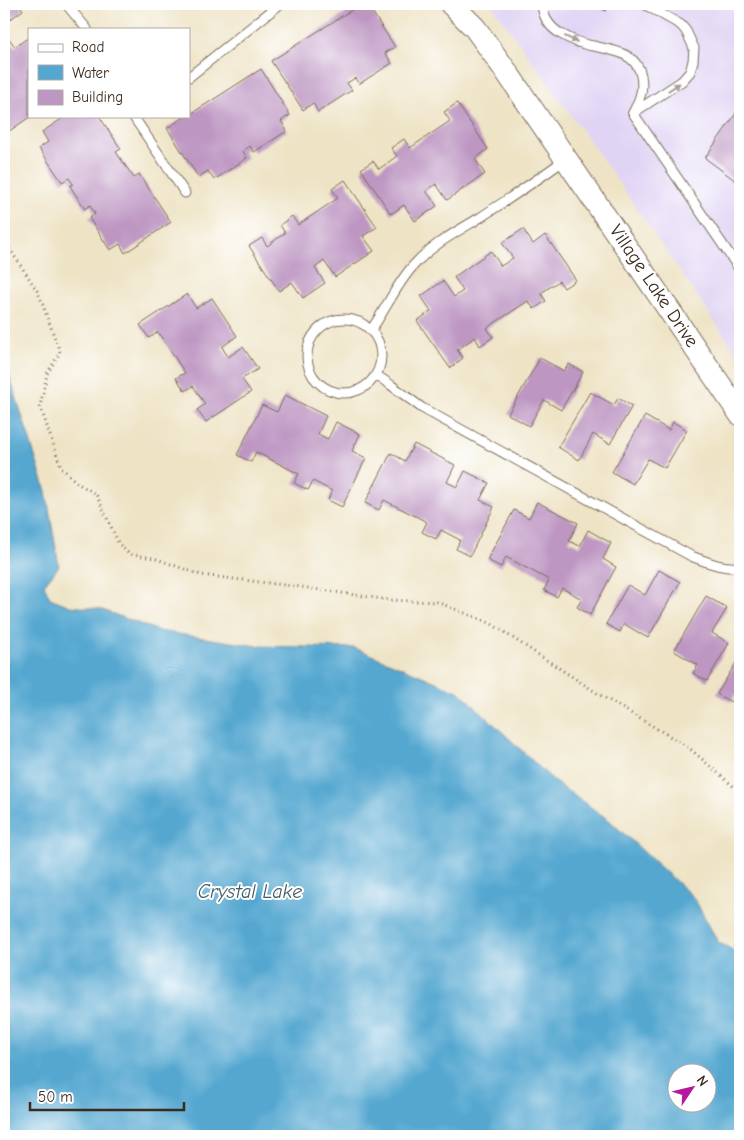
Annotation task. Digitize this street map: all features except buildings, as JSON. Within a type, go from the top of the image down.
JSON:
[{"type":"street","name":"Village Lake Drive","points":[[451,4],[475,28],[506,71],[740,414]]},
{"type":"lane","points":[[66,4],[86,28]]},
{"type":"lane","points":[[190,76],[280,4]]},
{"type":"lane","points":[[542,4],[547,23],[555,31],[578,42],[625,54],[634,61],[640,70],[642,94],[633,113]]},
{"type":"lane","points":[[633,113],[682,81],[690,72],[693,61],[694,48],[681,25],[644,4]]},
{"type":"lane","points":[[633,113],[740,270]]},
{"type":"lane","points":[[134,118],[185,193]]},
{"type":"lane","points":[[371,330],[395,290],[414,265],[428,252],[529,186],[567,158]]},
{"type":"lane","points":[[349,318],[361,322],[371,330],[378,341],[381,354],[379,370],[372,380],[362,388],[346,393],[333,391],[321,385],[312,375],[307,362],[307,349],[312,337],[320,327],[332,320],[349,318]]},
{"type":"lane","points":[[376,375],[422,408],[691,556],[714,565],[740,567]]},
{"type":"path","points":[[4,240],[38,292],[60,352],[47,374],[40,406],[60,467],[77,483],[96,494],[119,544],[129,554],[154,558],[201,576],[271,583],[389,600],[437,602],[490,623],[600,695],[688,747],[740,792]]},
{"type":"shaded area","points":[[491,4],[740,4],[740,358],[596,150]]},
{"type":"water","name":"Crystal Lake","points":[[4,359],[46,491],[59,566],[44,585],[50,598],[70,606],[100,609],[159,631],[257,646],[355,648],[460,692],[556,783],[609,820],[694,898],[718,942],[740,954],[740,1136],[4,1136]]}]
